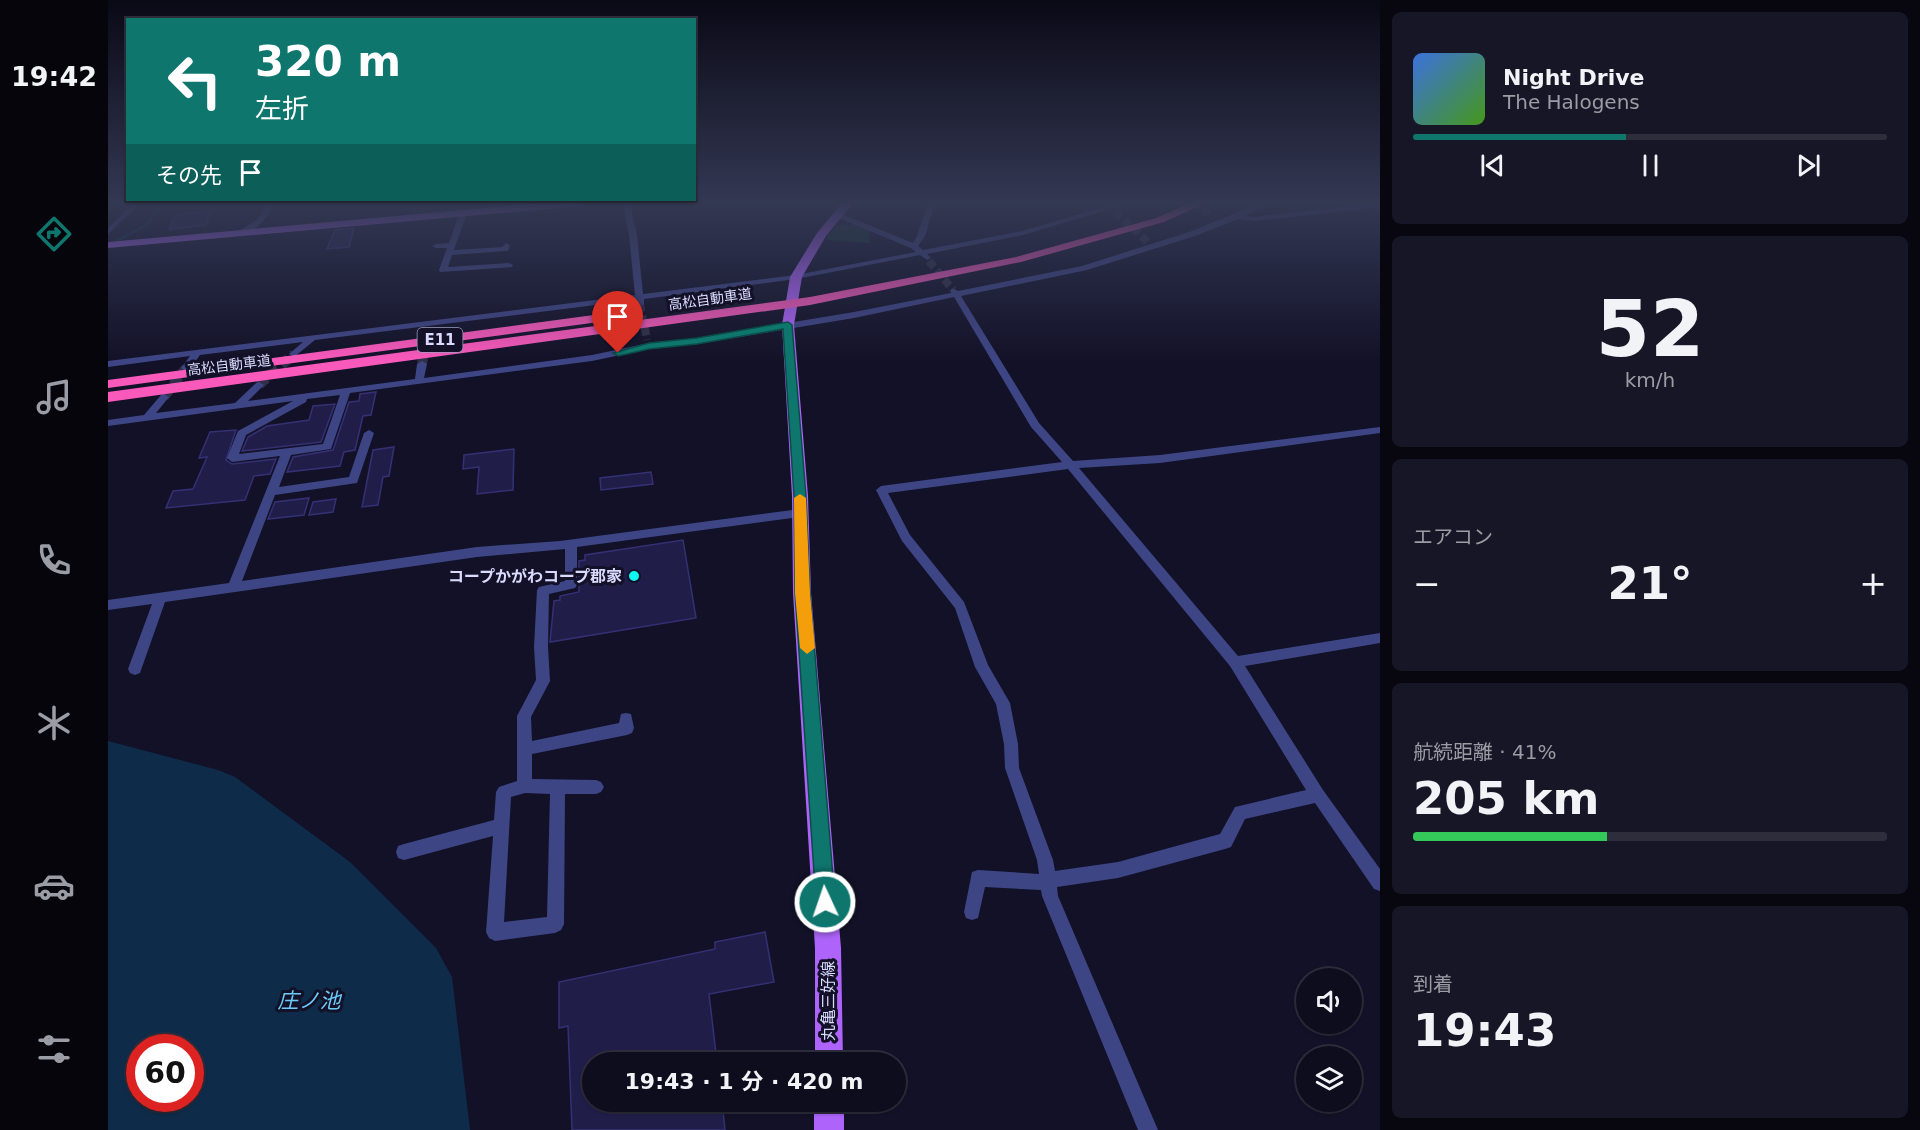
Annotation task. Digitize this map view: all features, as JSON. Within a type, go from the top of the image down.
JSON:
[{"type":"highway","name":"高松自動車道","points":[[812,294],[983,256]]},
{"type":"highway","name":"高松自動車道","points":[[108,397],[769,302],[1017,261],[1035,256]]},
{"type":"highway","name":"高松自動車道","points":[[108,384],[769,302]]},
{"type":"main road","name":"丸亀三好線","points":[[809,256],[796,277],[788,325],[800,513],[802,593],[828,948],[829,1052]]},
{"type":"main road","points":[[829,1112],[829,1130]]},
{"type":"street","points":[[448,256],[443,270],[509,265]]},
{"type":"street","points":[[635,256],[639,302]]},
{"type":"street","points":[[108,364],[426,323],[639,302],[932,256]]},
{"type":"street","points":[[108,423],[592,358],[648,343],[697,341],[854,315],[955,292],[1084,268],[1118,256]]},
{"type":"street","points":[[955,292],[1035,425],[1235,662],[1318,795],[1380,883]]},
{"type":"street","points":[[426,323],[426,338]]},
{"type":"street","points":[[294,354],[313,338]]},
{"type":"street","points":[[186,368],[198,352]]},
{"type":"street","points":[[418,381],[422,364]]},
{"type":"street","points":[[237,406],[259,385]]},
{"type":"street","points":[[312,396],[242,433],[232,458],[327,447],[346,391]]},
{"type":"street","points":[[148,417],[164,397]]},
{"type":"street","points":[[1148,1130],[1055,907],[1045,860],[1012,768],[1011,744],[1003,703],[982,667],[960,606],[906,538],[881,490],[1071,465],[1160,459],[1380,430]]},
{"type":"street","points":[[271,492],[353,480],[369,433]]},
{"type":"street","points":[[233,588],[287,452]]},
{"type":"street","points":[[108,605],[477,552],[571,544],[800,513]]},
{"type":"street","points":[[525,786],[524,716],[543,681],[541,647],[543,590],[571,585],[571,544]]},
{"type":"street","points":[[135,669],[160,598]]},
{"type":"street","points":[[1235,662],[1380,638]]},
{"type":"street","points":[[524,749],[627,728],[626,719]]},
{"type":"street","points":[[558,786],[555,924],[495,932],[504,792],[525,786],[558,786],[596,787]]},
{"type":"street","points":[[972,912],[978,878],[1048,880],[1118,870],[1225,841],[1240,812],[1318,795]]},
{"type":"street","points":[[404,852],[502,826]]},
{"type":"water","name":"庄ノ池","points":[[108,741],[218,770],[235,777],[350,862],[436,948],[452,977],[470,1130],[108,1130]]},
{"type":"building","points":[[376,392],[371,415],[363,416],[355,450],[344,452],[340,466],[287,472],[293,457],[333,450],[349,402],[359,401],[360,394]]},
{"type":"building","points":[[335,404],[321,442],[242,451],[248,437],[267,426],[309,420],[313,406]]},
{"type":"building","points":[[236,430],[226,460],[232,464],[276,459],[270,474],[254,476],[245,500],[166,508],[173,491],[193,489],[207,457],[199,458],[210,432]]},
{"type":"building","points":[[394,447],[389,476],[383,477],[378,505],[362,507],[373,450]]},
{"type":"building","points":[[514,449],[513,490],[477,494],[479,467],[463,469],[464,455]]},
{"type":"building","points":[[651,472],[653,484],[601,490],[600,478]]},
{"type":"building","points":[[309,498],[304,515],[268,519],[275,502]]},
{"type":"building","points":[[336,499],[333,512],[309,515],[313,502]]},
{"type":"building","name":"コープかがわコープ郡家","points":[[683,540],[696,618],[550,642],[554,601],[560,600],[560,596],[579,592],[579,561],[585,560],[585,555]]},
{"type":"building","points":[[765,932],[774,982],[709,994],[716,1052],[582,1052],[582,1112],[723,1112],[725,1130],[572,1130],[568,1026],[559,1028],[559,982],[715,949],[715,942]]},
{"type":"tunnel","points":[[929,261],[953,290]]},
{"type":"tunnel","points":[[640,304],[647,340]]},
{"type":"tunnel","points":[[424,354],[426,338]]},
{"type":"tunnel","points":[[422,364],[424,352]]},
{"type":"tunnel","points":[[259,385],[294,354]]},
{"type":"tunnel","points":[[164,397],[186,368]]},
{"type":"slow traffic","points":[[800,498],[802,593],[807,648]]},
{"type":"place","name":"コープかがわコープ郡家","points":[[634,576]]},
{"type":"route","points":[[618,353],[649,346],[697,341],[788,325],[800,496],[802,593],[825,902]]}]
